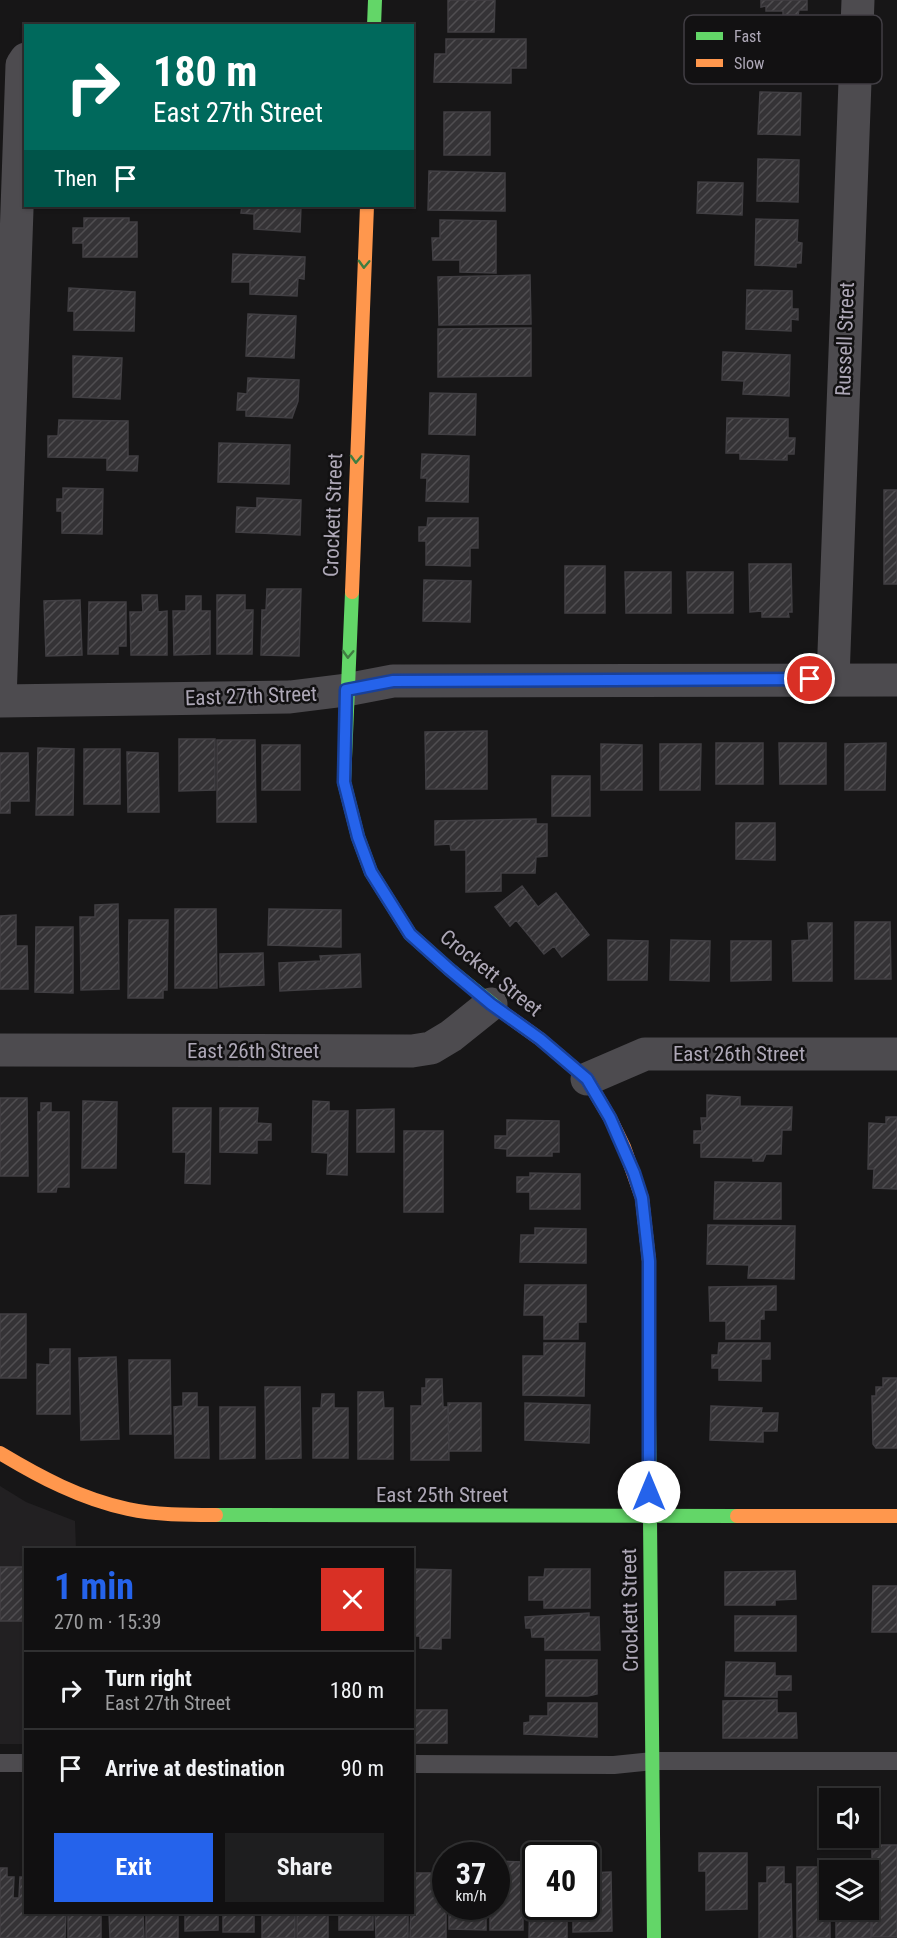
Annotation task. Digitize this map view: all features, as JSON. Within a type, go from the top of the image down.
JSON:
[{"type":"street","points":[[374,24],[375,0]]},
{"type":"street","name":"Russell Street","points":[[857,15],[858,0]]},
{"type":"street","points":[[0,701],[22,65],[24,62]]},
{"type":"street","name":"Russell Street","points":[[833,679],[855,84]]},
{"type":"street","name":"Crockett Street","points":[[367,207],[344,782],[358,837],[371,872],[410,934],[491,1004],[540,1039],[587,1079],[610,1118],[642,1198],[649,1261],[649,1516],[654,1938]]},
{"type":"street","name":"East 27th Street","points":[[0,701],[290,697],[393,681],[897,680]]},
{"type":"street","name":"East 26th Street","points":[[0,1050],[412,1051],[432,1048],[491,1004]]},
{"type":"street","name":"East 26th Street","points":[[587,1079],[645,1054],[897,1054]]},
{"type":"street","name":"East 25th Street","points":[[0,1453],[34,1475],[84,1496],[126,1509],[155,1513],[188,1515],[897,1516]]},
{"type":"lane","points":[[414,1764],[614,1765],[653,1761],[897,1761]]},
{"type":"lane","points":[[0,1762],[24,1763]]},
{"type":"shaded area","points":[[0,1486],[26,1502],[75,1521],[76,1548],[24,1548],[24,1744],[0,1744]]},
{"type":"building","points":[[448,0],[495,0],[494,32],[448,32]]},
{"type":"building","points":[[761,0],[807,0],[807,10],[799,10],[798,15],[783,15],[783,11],[766,11],[766,6],[761,7]]},
{"type":"building","points":[[446,39],[526,39],[526,68],[511,68],[511,83],[434,82],[435,54],[446,54]]},
{"type":"building","points":[[760,92],[801,93],[800,135],[758,134]]},
{"type":"building","points":[[444,112],[490,112],[490,155],[444,155]]},
{"type":"building","points":[[758,159],[799,160],[798,202],[757,201]]},
{"type":"building","points":[[429,171],[505,173],[505,211],[428,210]]},
{"type":"building","points":[[698,182],[743,183],[742,215],[697,213]]},
{"type":"building","points":[[242,207],[301,207],[300,232],[254,229],[254,214],[241,213]]},
{"type":"building","points":[[84,218],[129,218],[129,222],[137,222],[137,257],[83,257],[83,243],[73,243],[73,228],[84,228]]},
{"type":"building","points":[[756,219],[798,220],[797,242],[802,243],[801,263],[796,263],[796,267],[755,265]]},
{"type":"building","points":[[440,220],[496,221],[496,273],[460,272],[460,260],[433,260],[432,238],[440,238]]},
{"type":"building","points":[[233,254],[305,257],[304,279],[298,278],[297,296],[250,294],[250,282],[232,282]]},
{"type":"building","points":[[530,275],[531,324],[439,325],[438,277]]},
{"type":"building","points":[[69,288],[135,292],[134,331],[74,330],[74,311],[68,311]]},
{"type":"building","points":[[747,290],[792,291],[792,309],[798,309],[798,320],[791,319],[791,331],[746,329]]},
{"type":"building","points":[[248,314],[296,316],[294,358],[246,356]]},
{"type":"building","points":[[531,328],[531,376],[438,377],[438,329]]},
{"type":"building","points":[[723,352],[790,355],[789,396],[743,394],[744,381],[722,380]]},
{"type":"building","points":[[73,356],[122,358],[120,399],[73,397]]},
{"type":"building","points":[[248,378],[299,380],[298,401],[292,418],[246,416],[246,410],[237,410],[238,393],[247,394]]},
{"type":"building","points":[[430,393],[476,394],[475,435],[429,434]]},
{"type":"building","points":[[727,418],[788,419],[788,438],[795,438],[794,454],[787,454],[787,460],[740,459],[740,453],[726,453]]},
{"type":"building","points":[[59,420],[128,421],[128,456],[138,456],[137,471],[107,470],[107,458],[48,457],[48,436],[58,436]]},
{"type":"building","points":[[219,443],[290,445],[289,484],[218,482]]},
{"type":"building","points":[[422,454],[469,456],[468,502],[426,501],[427,478],[421,478]]},
{"type":"building","points":[[63,488],[103,489],[102,534],[62,533],[62,511],[57,511],[57,499],[63,499]]},
{"type":"building","points":[[884,490],[897,490],[897,584],[884,584]]},
{"type":"building","points":[[257,498],[301,500],[300,535],[236,532],[237,507],[257,508]]},
{"type":"building","points":[[428,518],[478,518],[478,548],[470,548],[470,566],[426,565],[426,541],[419,541],[419,527],[427,527]]},
{"type":"building","points":[[749,564],[791,564],[792,612],[788,612],[789,617],[762,617],[762,611],[750,612]]},
{"type":"building","points":[[565,566],[605,566],[605,613],[565,613]]},
{"type":"building","points":[[625,572],[671,572],[671,613],[626,613]]},
{"type":"building","points":[[687,572],[733,572],[733,613],[688,613]]},
{"type":"building","points":[[424,580],[471,581],[470,622],[423,621]]},
{"type":"building","points":[[267,589],[301,589],[299,656],[261,655],[262,610],[266,610]]},
{"type":"building","points":[[142,595],[157,595],[158,612],[167,611],[167,655],[131,655],[130,612],[143,612]]},
{"type":"building","points":[[217,595],[245,595],[245,610],[253,610],[252,654],[217,654]]},
{"type":"building","points":[[186,596],[201,596],[201,611],[210,611],[210,654],[174,655],[173,611],[186,611]]},
{"type":"building","points":[[80,600],[82,655],[46,656],[44,601]]},
{"type":"building","points":[[89,602],[126,602],[126,646],[118,646],[118,654],[88,654]]},
{"type":"building","points":[[487,731],[487,789],[426,789],[425,732]]},
{"type":"building","points":[[179,739],[215,739],[215,790],[179,791]]},
{"type":"building","points":[[217,740],[255,740],[256,822],[217,822]]},
{"type":"building","points":[[716,743],[763,743],[763,784],[716,784]]},
{"type":"building","points":[[779,743],[826,743],[826,784],[780,784]]},
{"type":"building","points":[[886,743],[885,790],[845,790],[845,744]]},
{"type":"building","points":[[601,744],[642,745],[642,790],[601,790]]},
{"type":"building","points":[[660,744],[701,744],[700,790],[660,790]]},
{"type":"building","points":[[262,745],[300,745],[300,790],[262,790]]},
{"type":"building","points":[[38,748],[74,749],[73,815],[36,815]]},
{"type":"building","points":[[84,749],[120,749],[120,804],[84,804]]},
{"type":"building","points":[[127,752],[158,753],[159,812],[128,812]]},
{"type":"building","points":[[0,753],[28,753],[29,801],[10,801],[10,813],[0,813]]},
{"type":"building","points":[[552,776],[590,776],[590,816],[552,816]]},
{"type":"building","points":[[536,819],[536,824],[547,824],[547,856],[536,857],[535,873],[501,873],[501,891],[466,892],[466,850],[451,850],[450,844],[435,845],[435,821]]},
{"type":"building","points":[[736,823],[775,823],[775,860],[736,859]]},
{"type":"building","points":[[522,886],[538,907],[556,893],[589,935],[562,957],[554,946],[544,954],[516,920],[510,926],[495,907]]},
{"type":"building","points":[[118,904],[119,989],[81,990],[80,917],[95,917],[95,905]]},
{"type":"building","points":[[175,909],[216,909],[217,988],[175,988]]},
{"type":"building","points":[[269,909],[341,910],[341,947],[268,945]]},
{"type":"building","points":[[16,915],[16,946],[27,946],[28,989],[0,989],[0,916]]},
{"type":"building","points":[[129,920],[168,920],[167,990],[163,990],[163,998],[128,998]]},
{"type":"building","points":[[855,922],[890,922],[891,979],[855,979]]},
{"type":"building","points":[[808,923],[832,923],[832,981],[793,981],[792,941],[809,940]]},
{"type":"building","points":[[36,927],[73,927],[73,993],[35,992]]},
{"type":"building","points":[[608,940],[648,941],[647,980],[608,980]]},
{"type":"building","points":[[671,940],[710,941],[709,981],[670,980]]},
{"type":"building","points":[[731,941],[771,941],[771,980],[731,981]]},
{"type":"building","points":[[263,953],[264,985],[220,987],[220,954]]},
{"type":"building","points":[[360,954],[361,987],[280,991],[279,963],[321,961],[320,956]]},
{"type":"building","points":[[707,1095],[740,1097],[740,1106],[792,1107],[791,1130],[782,1130],[781,1154],[766,1154],[763,1161],[753,1161],[753,1158],[701,1157],[701,1143],[694,1143],[694,1131],[702,1131],[701,1118],[707,1118]]},
{"type":"building","points":[[0,1098],[27,1098],[28,1176],[0,1176]]},
{"type":"building","points":[[83,1101],[117,1102],[116,1168],[82,1168]]},
{"type":"building","points":[[313,1101],[329,1102],[329,1111],[348,1111],[347,1175],[327,1174],[328,1153],[312,1152]]},
{"type":"building","points":[[41,1103],[51,1103],[51,1112],[69,1112],[69,1187],[57,1187],[56,1192],[38,1192],[38,1112],[41,1112]]},
{"type":"building","points":[[173,1108],[211,1108],[210,1184],[185,1183],[186,1152],[173,1152]]},
{"type":"building","points":[[220,1108],[258,1108],[257,1123],[271,1124],[271,1140],[257,1140],[257,1153],[220,1152]]},
{"type":"building","points":[[394,1109],[394,1152],[357,1152],[357,1110]]},
{"type":"building","points":[[886,1117],[897,1117],[897,1189],[873,1188],[874,1169],[868,1169],[869,1123],[886,1124]]},
{"type":"building","points":[[507,1120],[559,1121],[559,1152],[552,1152],[552,1156],[507,1156],[507,1149],[495,1148],[495,1136],[507,1136]]},
{"type":"building","points":[[404,1131],[443,1131],[443,1212],[404,1212]]},
{"type":"building","points":[[530,1173],[580,1174],[580,1209],[530,1209],[530,1192],[517,1192],[517,1177],[530,1177]]},
{"type":"building","points":[[715,1182],[781,1183],[781,1219],[714,1219]]},
{"type":"building","points":[[708,1225],[795,1226],[794,1279],[748,1278],[749,1265],[707,1264]]},
{"type":"building","points":[[535,1228],[586,1229],[586,1263],[520,1262],[521,1235],[535,1235]]},
{"type":"building","points":[[525,1285],[586,1285],[586,1322],[578,1322],[578,1339],[544,1339],[544,1315],[524,1315]]},
{"type":"building","points":[[776,1286],[776,1310],[764,1310],[764,1319],[760,1319],[760,1339],[726,1339],[726,1321],[710,1321],[709,1287]]},
{"type":"building","points":[[0,1314],[26,1314],[26,1378],[0,1378]]},
{"type":"building","points":[[544,1343],[585,1343],[584,1396],[523,1395],[523,1356],[544,1356]]},
{"type":"building","points":[[719,1343],[770,1343],[770,1359],[761,1359],[761,1381],[719,1380],[719,1368],[712,1368],[712,1355],[718,1355]]},
{"type":"building","points":[[50,1349],[70,1349],[70,1414],[37,1414],[37,1364],[50,1365]]},
{"type":"building","points":[[116,1357],[119,1439],[81,1440],[79,1358]]},
{"type":"building","points":[[129,1360],[170,1360],[171,1434],[130,1434]]},
{"type":"building","points":[[883,1378],[897,1378],[897,1448],[876,1448],[873,1444],[872,1396],[876,1396],[876,1387],[883,1387]]},
{"type":"building","points":[[426,1379],[442,1379],[443,1407],[448,1407],[449,1460],[411,1460],[411,1406],[422,1406],[422,1388],[426,1388]]},
{"type":"building","points":[[265,1387],[300,1387],[301,1458],[266,1459]]},
{"type":"building","points":[[358,1392],[383,1392],[384,1408],[393,1408],[393,1459],[358,1459]]},
{"type":"building","points":[[183,1393],[197,1393],[197,1407],[208,1407],[209,1458],[175,1458],[174,1407],[183,1406]]},
{"type":"building","points":[[322,1394],[334,1394],[334,1408],[348,1408],[348,1458],[313,1458],[313,1408],[321,1408]]},
{"type":"building","points":[[448,1403],[481,1403],[481,1451],[449,1451]]},
{"type":"building","points":[[525,1403],[590,1405],[589,1443],[525,1440]]},
{"type":"building","points":[[711,1406],[762,1408],[761,1413],[778,1413],[777,1431],[763,1431],[763,1442],[710,1440]]},
{"type":"building","points":[[220,1407],[255,1407],[255,1458],[220,1459]]},
{"type":"building","points":[[0,1567],[24,1567],[24,1621],[0,1621]]},
{"type":"building","points":[[414,1569],[451,1570],[450,1638],[441,1638],[441,1649],[420,1648],[420,1636],[414,1636]]},
{"type":"building","points":[[545,1569],[590,1569],[590,1608],[544,1608],[544,1600],[529,1600],[529,1577],[544,1577]]},
{"type":"building","points":[[795,1571],[796,1599],[775,1600],[775,1605],[725,1605],[725,1572]]},
{"type":"building","points":[[873,1586],[897,1586],[897,1632],[872,1632]]},
{"type":"building","points":[[589,1613],[589,1617],[599,1617],[600,1650],[545,1650],[545,1637],[532,1637],[531,1628],[526,1628],[525,1617]]},
{"type":"building","points":[[735,1616],[796,1616],[796,1651],[735,1651]]},
{"type":"building","points":[[546,1660],[597,1660],[597,1694],[546,1696]]},
{"type":"building","points":[[726,1662],[775,1663],[775,1676],[791,1676],[791,1690],[777,1690],[777,1697],[725,1696]]},
{"type":"building","points":[[777,1700],[777,1713],[796,1713],[797,1738],[723,1738],[723,1701]]},
{"type":"building","points":[[548,1703],[597,1703],[597,1737],[524,1734],[524,1723],[530,1722],[530,1716],[548,1716]]},
{"type":"building","points":[[414,1710],[447,1710],[447,1743],[414,1743]]},
{"type":"building","points":[[879,1845],[897,1845],[897,1937],[872,1937],[872,1920],[879,1920],[879,1860],[872,1860],[872,1848],[879,1848]]},
{"type":"building","points":[[699,1853],[747,1853],[747,1909],[706,1910],[706,1871],[699,1871]]},
{"type":"building","points":[[510,1862],[522,1862],[523,1930],[490,1930],[490,1920],[510,1920]]},
{"type":"building","points":[[767,1867],[784,1867],[784,1884],[791,1884],[792,1938],[759,1938],[759,1883],[767,1883]]},
{"type":"building","points":[[797,1867],[819,1867],[819,1920],[830,1920],[830,1938],[797,1937]]},
{"type":"building","points":[[0,1868],[7,1868],[7,1877],[14,1877],[13,1898],[19,1898],[20,1877],[24,1877],[24,1914],[66,1914],[65,1938],[0,1938]]},
{"type":"building","points":[[600,1872],[611,1872],[612,1931],[573,1932],[573,1920],[600,1920]]},
{"type":"building","points":[[414,1873],[432,1873],[432,1920],[446,1920],[446,1938],[410,1938],[411,1914],[414,1914]]},
{"type":"building","points":[[68,1914],[101,1914],[101,1938],[68,1938]]},
{"type":"building","points":[[109,1914],[143,1914],[144,1938],[110,1938]]},
{"type":"building","points":[[146,1914],[178,1914],[178,1938],[146,1938]]},
{"type":"building","points":[[185,1914],[218,1914],[218,1930],[185,1931]]},
{"type":"building","points":[[223,1914],[254,1914],[254,1932],[223,1932]]},
{"type":"building","points":[[262,1914],[295,1914],[295,1938],[262,1938]]},
{"type":"building","points":[[297,1914],[328,1914],[328,1938],[297,1938]]},
{"type":"building","points":[[339,1914],[373,1914],[373,1930],[339,1930]]},
{"type":"building","points":[[375,1914],[408,1914],[408,1938],[376,1938]]},
{"type":"building","points":[[449,1920],[486,1920],[486,1930],[449,1929]]},
{"type":"building","points":[[529,1920],[567,1920],[567,1938],[529,1938]]},
{"type":"building","points":[[836,1920],[871,1920],[871,1938],[836,1938]]},
{"type":"traffic: fast","points":[[374,24],[375,0]]},
{"type":"traffic: fast","points":[[352,592],[344,782],[358,837],[371,872],[410,934],[501,1011]]},
{"type":"traffic: fast","points":[[649,1414],[654,1938]]},
{"type":"traffic: fast","points":[[216,1515],[737,1516]]},
{"type":"traffic: slow","points":[[352,592],[367,207]]},
{"type":"traffic: slow","points":[[501,1011],[540,1039],[587,1079],[624,1147],[642,1198],[649,1261],[649,1414]]},
{"type":"traffic: slow","points":[[0,1453],[61,1486],[111,1505],[160,1514],[216,1515]]},
{"type":"traffic: slow","points":[[737,1516],[897,1516]]},
{"type":"route","points":[[649,1492],[649,1261],[642,1198],[634,1173],[610,1118],[587,1079],[540,1039],[491,1004],[410,934],[371,872],[358,837],[344,782],[346,690],[393,681],[810,679]]}]
